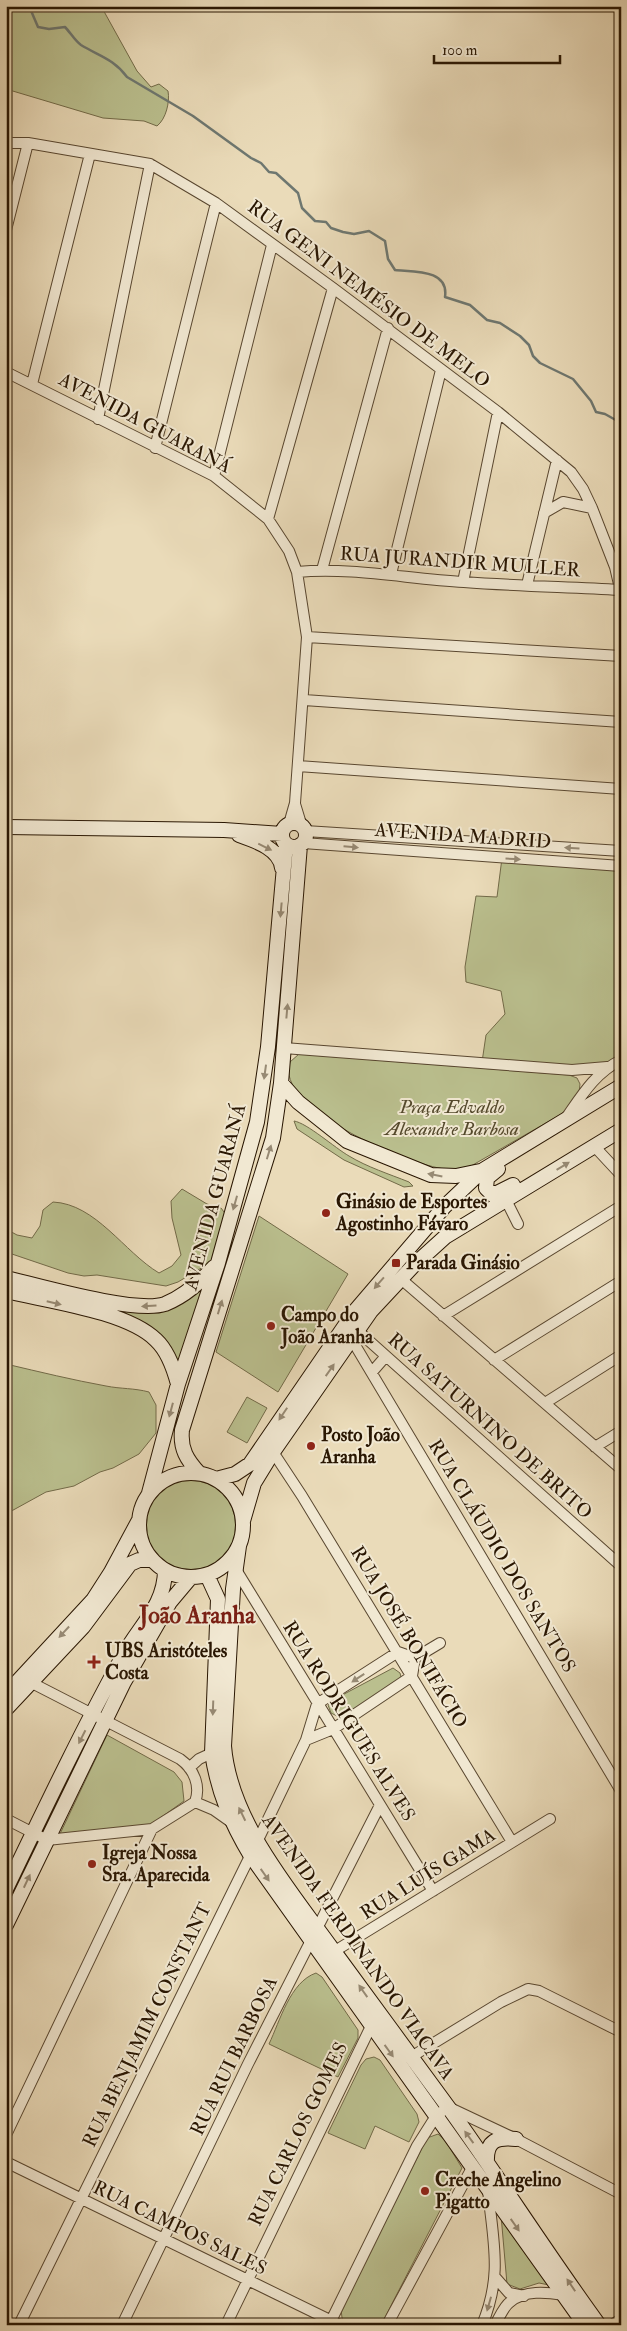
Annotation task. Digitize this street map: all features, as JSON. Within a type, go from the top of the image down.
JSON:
[{"type":"street","name":"RUA GENI NEMÉSIO DE MELO","points":[[6,143],[28,143],[150,164],[216,203],[388,328],[498,412],[557,460],[578,480],[592,508],[615,567],[620,592]]},
{"type":"street","points":[[6,230],[28,143]]},
{"type":"street","points":[[32,384],[90,154]]},
{"type":"street","points":[[98,419],[150,164]]},
{"type":"street","points":[[155,448],[216,203]]},
{"type":"street","points":[[214,476],[272,245]]},
{"type":"street","points":[[268,519],[333,288]]},
{"type":"street","points":[[322,570],[388,328]]},
{"type":"street","points":[[391,574],[441,370]]},
{"type":"street","name":"AVENIDA GUARANÁ","points":[[6,372],[214,476],[268,519],[289,551],[296,572],[307,637],[304,700],[295,803],[284,1048],[279,1111],[271,1148],[182,1430],[182,1447],[190,1463],[199,1473]]},
{"type":"street","points":[[462,582],[498,412]]},
{"type":"street","points":[[526,585],[557,460]]},
{"type":"street","points":[[544,513],[564,502],[592,508]]},
{"type":"street","name":"RUA JURANDIR MULLER","points":[[296,572],[322,570],[391,574],[462,582],[620,592]]},
{"type":"street","points":[[307,637],[621,656]]},
{"type":"street","points":[[304,700],[621,722]]},
{"type":"street","points":[[298,766],[621,789]]},
{"type":"street","name":"AVENIDA MADRID","points":[[6,828],[224,830],[621,866]]},
{"type":"street","points":[[224,830],[251,840],[278,856],[283,885]]},
{"type":"street","name":"AVENIDA GUARANÁ","points":[[149,1493],[178,1384],[218,1263],[257,1122],[268,1047],[283,885],[295,836]]},
{"type":"street","name":"AVENIDA MADRID","points":[[295,836],[621,851]]},
{"type":"street","points":[[284,1048],[572,1070],[606,1067],[621,1060]]},
{"type":"street","points":[[565,1120],[589,1084],[606,1067]]},
{"type":"street","points":[[572,1070],[589,1084]]},
{"type":"street","points":[[282,1082],[288,1092],[347,1142],[431,1175],[456,1176],[483,1170]]},
{"type":"street","points":[[216,1478],[234,1474],[250,1464],[364,1300],[444,1207],[483,1170],[535,1136],[621,1086]]},
{"type":"street","points":[[257,1122],[279,1111],[290,1109],[317,1118]]},
{"type":"street","points":[[139,1519],[140,1534],[144,1548],[152,1560],[165,1570],[178,1575],[192,1577],[207,1575],[226,1564],[239,1546],[243,1521],[254,1483],[273,1452],[371,1311],[445,1237],[621,1130]]},
{"type":"street","points":[[535,1136],[530,1148],[488,1175],[485,1182],[486,1188],[493,1195],[522,1180],[541,1180]]},
{"type":"street","points":[[595,1147],[621,1175]]},
{"type":"street","points":[[506,1200],[518,1224]]},
{"type":"street","points":[[443,1316],[621,1206]]},
{"type":"street","points":[[6,1278],[114,1302],[147,1307],[164,1304],[178,1298],[201,1281],[218,1263]]},
{"type":"street","points":[[401,1279],[621,1469]]},
{"type":"street","points":[[494,1360],[621,1281]]},
{"type":"street","points":[[6,1291],[110,1316],[141,1328],[157,1340],[170,1359],[178,1384]]},
{"type":"street","name":"RUA SATURNINO DE BRITO","points":[[355,1336],[386,1356],[621,1566]]},
{"type":"street","name":"RUA CLÁUDIO DOS SANTOS","points":[[355,1336],[372,1372],[621,1791]]},
{"type":"street","points":[[544,1403],[621,1355]]},
{"type":"street","points":[[372,1372],[386,1356]]},
{"type":"street","points":[[595,1447],[621,1430]]},
{"type":"street","name":"RUA JOSÉ BONIFÁCIO","points":[[273,1452],[398,1652],[512,1842]]},
{"type":"street","points":[[6,1694],[93,1600],[111,1572],[139,1519],[142,1505],[149,1493],[159,1483],[171,1476],[185,1473],[199,1473],[216,1478],[228,1488],[237,1500],[243,1521]]},
{"type":"street","name":"AVENIDA FERDINANDO VIACAVA","points":[[239,1546],[235,1568],[224,1746],[226,1767],[241,1813],[314,1934]]},
{"type":"street","points":[[6,1709],[84,1627],[130,1564],[139,1560],[152,1560]]},
{"type":"street","name":"RUA RODRIGUES ALVES","points":[[235,1568],[433,1891]]},
{"type":"street","points":[[6,1926],[47,1840],[99,1718],[124,1653],[161,1597],[165,1584],[165,1570]]},
{"type":"street","name":"AVENIDA FERDINANDO VIACAVA","points":[[207,1575],[218,1599],[212,1753],[216,1778],[231,1822],[251,1856],[329,1955],[378,2013],[448,2107],[599,2325]]},
{"type":"street","points":[[6,1889],[33,1833],[99,1718],[124,1682],[170,1602],[192,1577]]},
{"type":"street","points":[[306,1740],[333,1729],[412,1676],[415,1658],[440,1643]]},
{"type":"street","points":[[317,1704],[398,1652],[415,1658]]},
{"type":"street","points":[[6,1819],[47,1840],[152,1829],[194,1802],[197,1785],[189,1768],[170,1753],[32,1683]]},
{"type":"street","name":"RUA BENJAMIM CONSTANT","points":[[19,2325],[258,1842],[306,1740],[317,1704]]},
{"type":"street","points":[[189,1768],[199,1759],[212,1753]]},
{"type":"street","points":[[194,1802],[214,1810],[231,1822]]},
{"type":"street","name":"RUA RUI BARBOSA","points":[[122,2325],[314,1934],[380,1805]]},
{"type":"street","name":"RUA LUÍS GAMA","points":[[329,1955],[550,1818]]},
{"type":"street","points":[[6,2136],[152,1829]]},
{"type":"street","name":"AVENIDA FERDINANDO VIACAVA","points":[[329,1955],[371,2026],[585,2325]]},
{"type":"street","points":[[411,2057],[501,2002],[528,1989],[539,1991],[621,2032]]},
{"type":"street","name":"RUA CARLOS GOMES","points":[[226,2325],[246,2280],[378,2013]]},
{"type":"street","points":[[333,2323],[417,2146],[436,2116],[448,2107],[516,2139],[621,2194]]},
{"type":"street","points":[[487,2162],[488,2148],[493,2141],[503,2138],[516,2139]]},
{"type":"street","name":"RUA CAMPOS SALES","points":[[6,2162],[333,2323]]},
{"type":"street","points":[[387,2325],[473,2166]]},
{"type":"street","points":[[482,2325],[490,2306],[495,2277],[496,2252],[488,2187]]},
{"type":"street","points":[[495,2277],[509,2293],[525,2296]]},
{"type":"street","points":[[495,2325],[510,2302],[545,2291],[563,2295]]},
{"type":"street","points":[[612,2325],[621,2319]]},
{"type":"green space","points":[[6,6],[101,6],[137,71],[151,87],[159,84],[168,91],[167,110],[163,119],[157,126],[144,121],[103,118],[6,89]]},
{"type":"green space","points":[[502,858],[621,867],[621,1060],[606,1067],[482,1062],[486,1035],[505,1014],[501,991],[466,982],[465,967],[476,896],[497,897]]},
{"type":"green space","name":"Praça Edvaldo Alexandre Barbosa","points":[[299,1054],[569,1075],[577,1078],[580,1084],[579,1093],[565,1112],[471,1166],[448,1170],[403,1157],[376,1146],[322,1115],[302,1098],[290,1080],[290,1062]]},
{"type":"green space","points":[[294,1121],[306,1126],[356,1160],[409,1182],[413,1186],[404,1187],[344,1160],[297,1129]]},
{"type":"green space","points":[[182,1189],[207,1204],[221,1208],[230,1220],[234,1233],[226,1245],[208,1264],[178,1282],[166,1286],[97,1275],[84,1276],[68,1273],[6,1252],[6,1229],[17,1235],[32,1238],[40,1226],[43,1210],[53,1202],[83,1211],[109,1230],[146,1264],[159,1273],[172,1266],[181,1255],[172,1218],[171,1201]]},
{"type":"green space","name":"Campo do João Aranha","points":[[259,1216],[348,1274],[278,1392],[216,1352]]},
{"type":"green space","points":[[209,1279],[179,1370],[161,1337],[77,1299],[148,1310]]},
{"type":"green space","points":[[6,1364],[94,1384],[149,1392],[156,1405],[156,1433],[139,1454],[74,1486],[46,1492],[6,1514]]},
{"type":"green space","points":[[247,1397],[267,1408],[247,1443],[227,1432]]},
{"type":"green space","points":[[190,1480],[208,1483],[223,1493],[233,1508],[236,1526],[233,1544],[223,1559],[208,1569],[190,1572],[172,1569],[157,1559],[147,1544],[144,1526],[147,1508],[157,1493],[172,1483]]},
{"type":"green space","points":[[393,1668],[400,1673],[401,1677],[396,1683],[346,1714],[337,1716],[331,1713],[328,1705],[333,1700]]},
{"type":"green space","points":[[107,1735],[174,1772],[182,1782],[184,1801],[149,1826],[59,1836]]},
{"type":"green space","points":[[316,1973],[322,1977],[358,2030],[358,2038],[338,2077],[269,2044],[293,1993],[307,1978]]},
{"type":"green space","points":[[374,2057],[380,2060],[417,2114],[419,2122],[409,2142],[375,2126],[365,2149],[328,2133],[361,2065],[366,2059]]},
{"type":"green space","points":[[438,2134],[445,2140],[462,2168],[381,2325],[343,2325],[341,2310],[427,2138]]},
{"type":"green space","points":[[501,2215],[554,2286],[539,2283],[520,2289],[507,2284]]},
{"type":"waterway","points":[[29,6],[38,27],[49,29],[65,27],[79,43],[117,66],[127,77],[193,116],[251,158],[261,163],[269,172],[276,173],[298,193],[302,208],[315,221],[326,222],[331,228],[343,232],[354,234],[369,231],[385,241],[388,259],[395,270],[429,274],[442,281],[445,288],[445,297],[470,305],[487,320],[500,323],[520,336],[529,345],[533,356],[540,363],[573,379],[591,401],[596,412],[605,414],[621,423]]},
{"type":"place","name":"Ginásio de Esportes Agostinho Fávaro","points":[[326,1213]]},
{"type":"place","name":"Parada Ginásio","points":[[396,1263]]},
{"type":"place","name":"Campo do João Aranha","points":[[271,1326]]},
{"type":"place","name":"Posto João Aranha","points":[[311,1446]]},
{"type":"place","name":"UBS Aristóteles Costa","points":[[94,1662]]},
{"type":"place","name":"Igreja Nossa Sra. Aparecida","points":[[92,1864]]},
{"type":"place","name":"Creche Angelino Pigatto","points":[[425,2191]]},
{"type":"district","name":"João Aranha","points":[[197,1615]]}]
